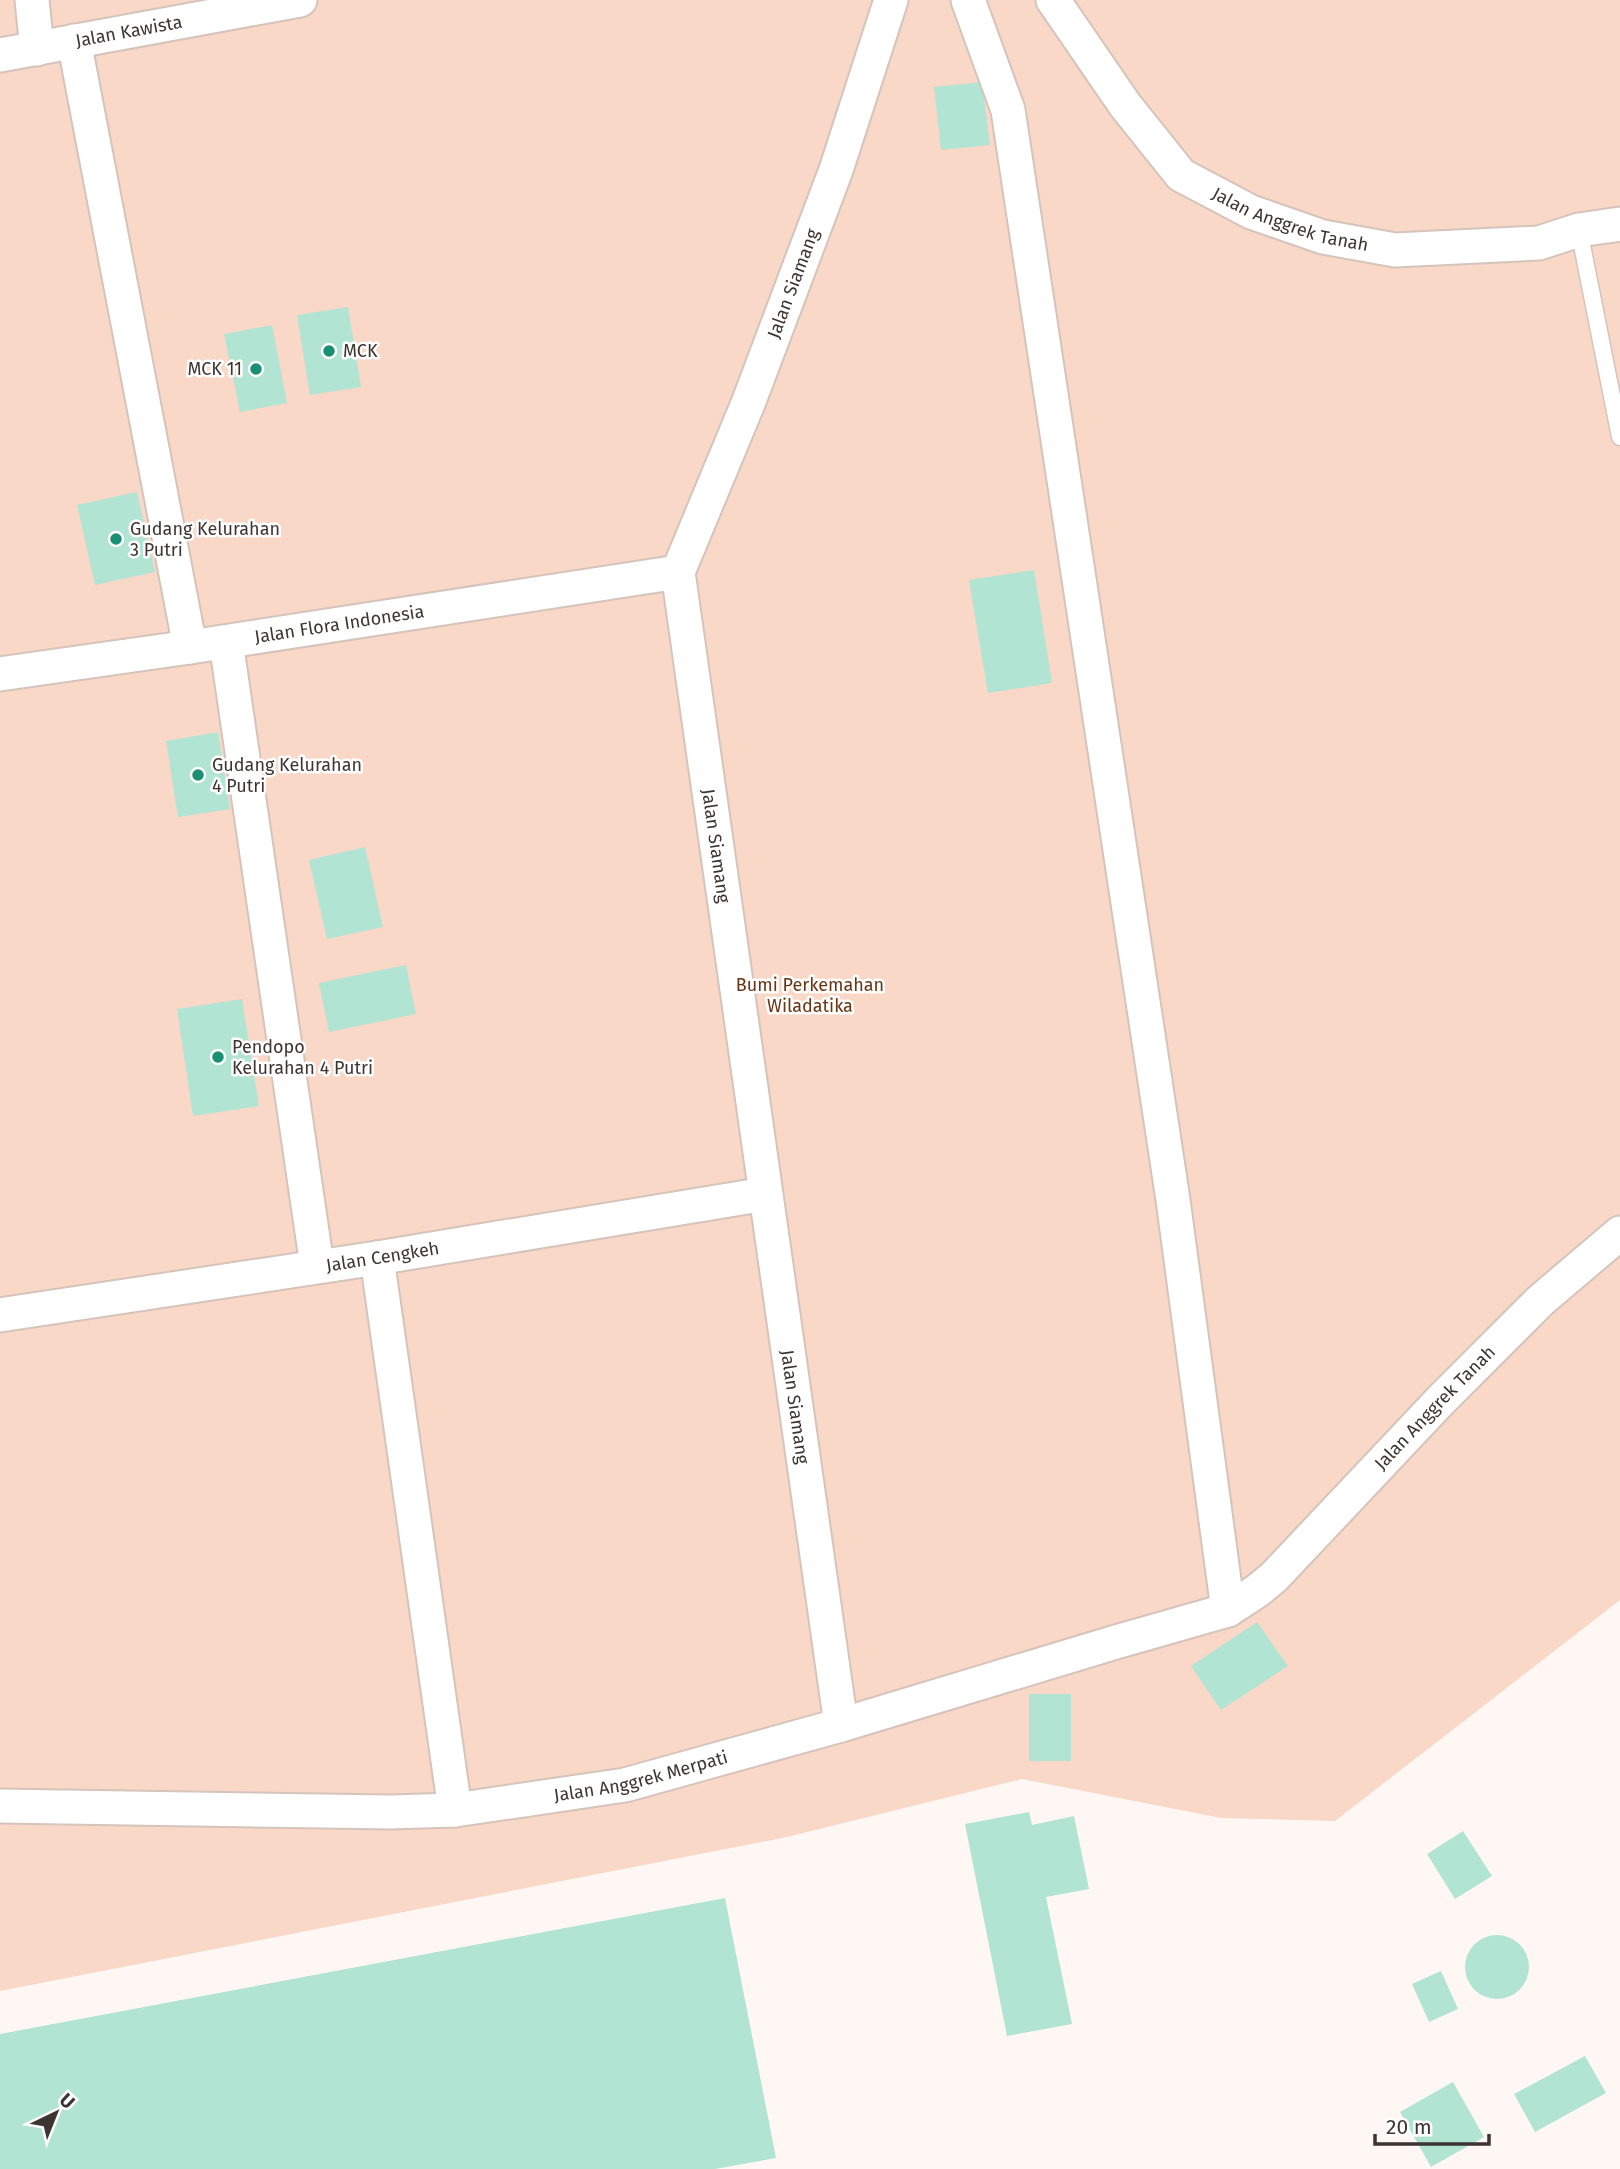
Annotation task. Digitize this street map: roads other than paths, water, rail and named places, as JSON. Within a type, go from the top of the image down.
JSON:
[{"type":"street","points":[[32,0],[37,49]]},
{"type":"street","name":"Jalan Kawista","points":[[0,55],[300,0]]},
{"type":"street","name":"Jalan Siamang","points":[[841,1724],[678,572],[749,401],[836,170],[891,0]]},
{"type":"street","points":[[968,0],[1008,110],[1173,1200],[1228,1610]]},
{"type":"street","name":"Jalan Anggrek Tanah","points":[[1053,0],[1125,105],[1181,175],[1251,212],[1323,237],[1395,250],[1539,243],[1579,230],[1620,224]]},
{"type":"street","points":[[74,41],[190,647]]},
{"type":"street","name":"Jalan Flora Indonesia","points":[[0,674],[678,572]]},
{"type":"street","points":[[226,642],[317,1266]]},
{"type":"street","name":"Jalan Cengkeh","points":[[0,1315],[377,1258],[765,1194]]},
{"type":"street","name":"Jalan Anggrek Tanah","points":[[1257,1591],[1287,1564],[1440,1401],[1540,1301],[1620,1233]]},
{"type":"street","points":[[377,1258],[455,1810]]},
{"type":"street","name":"Jalan Anggrek Merpati","points":[[0,1806],[391,1812],[455,1810],[625,1785],[1228,1610],[1257,1591]]},
{"type":"lane","points":[[1579,230],[1620,437]]},
{"type":"place","name":"MCK","points":[[329,351]]},
{"type":"place","name":"MCK 11","points":[[256,369]]},
{"type":"place","name":"Gudang Kelurahan 3 Putri","points":[[116,539]]},
{"type":"place","name":"Gudang Kelurahan 4 Putri","points":[[198,775]]},
{"type":"place","name":"Pendopo Kelurahan 4 Putri","points":[[218,1057]]},
{"type":"park label","name":"Bumi Perkemahan Wiladatika","points":[[810,995]]}]
